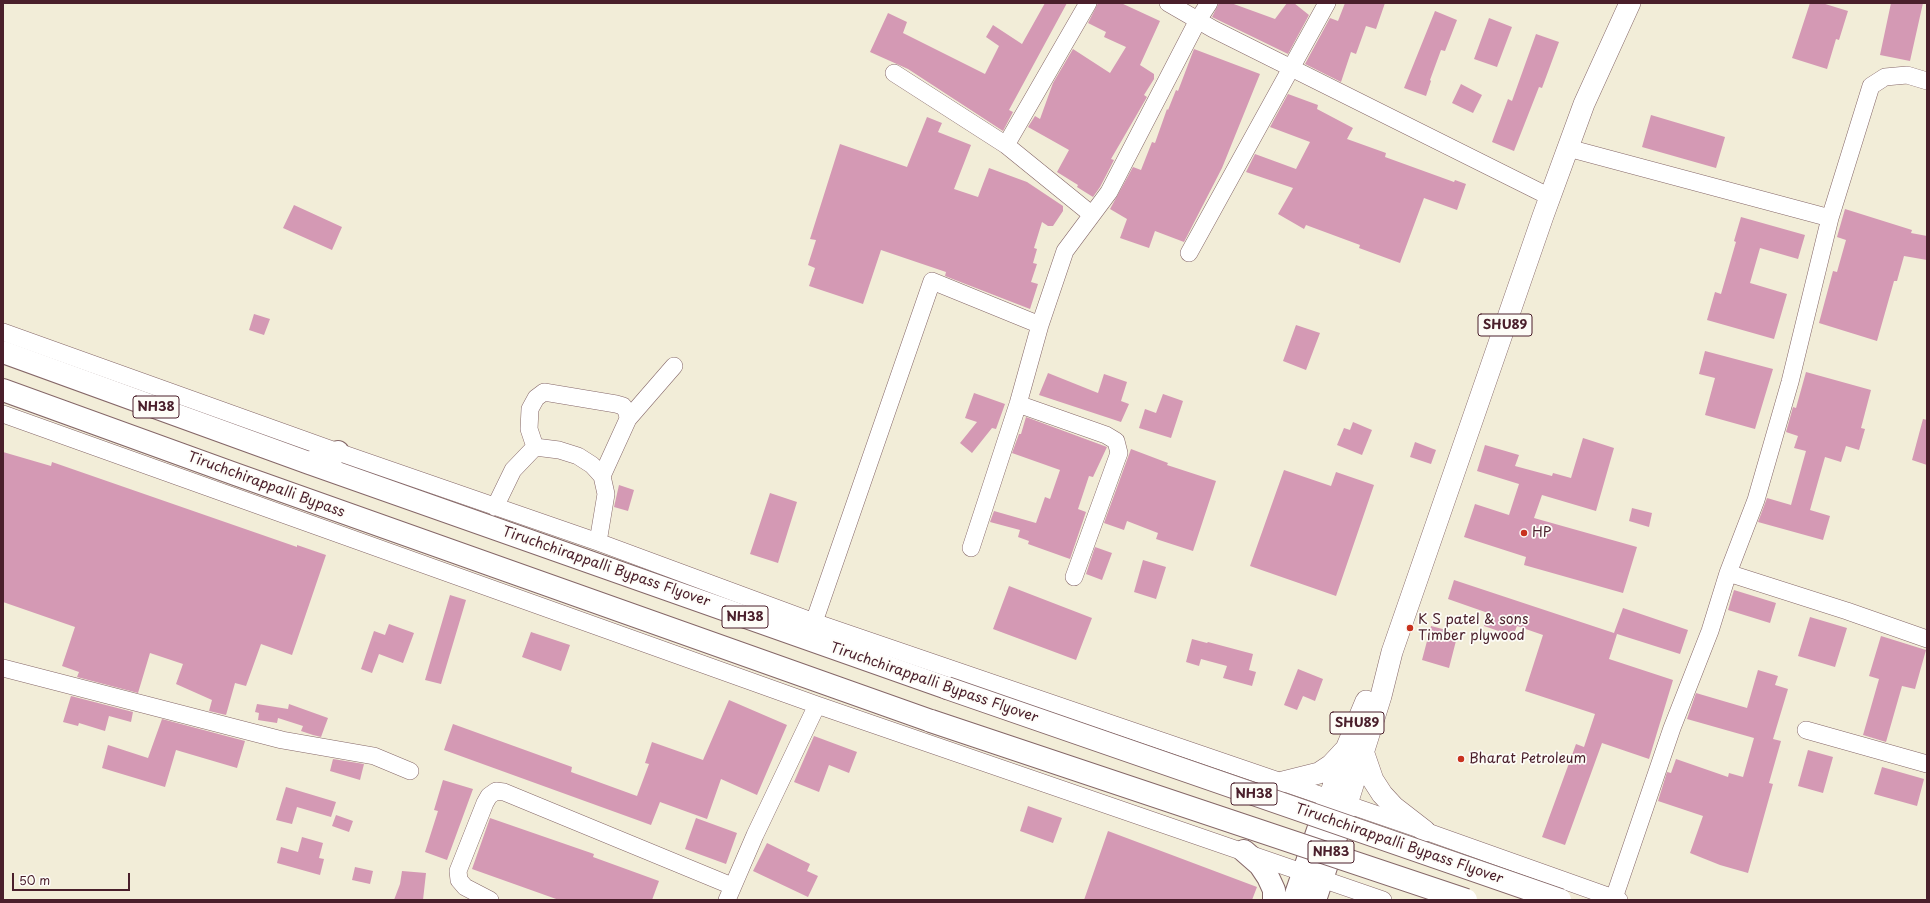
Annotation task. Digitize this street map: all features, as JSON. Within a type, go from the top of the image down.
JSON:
[{"type":"highway","name":"NH38","points":[[3,352],[309,463]]},
{"type":"highway","name":"Tiruchchirappalli Bypass","points":[[3,390],[931,721],[1466,900]]},
{"type":"highway","points":[[309,463],[338,452]]},
{"type":"highway","name":"Tiruchchirappalli Bypass Flyover","points":[[309,463],[947,688],[1560,900]]},
{"type":"highway","points":[[1294,900],[1313,875],[1338,801]]},
{"type":"highway","points":[[1244,851],[1260,865],[1268,877],[1274,890],[1274,900]]},
{"type":"highway","name":"NH83","points":[[1313,875],[1315,900]]},
{"type":"main road","name":"SHU89","points":[[1338,801],[1355,750],[1381,696],[1392,652],[1550,197],[1584,104],[1630,3]]},
{"type":"main road","points":[[1283,782],[1319,773],[1355,750],[1382,794],[1394,807],[1425,831]]},
{"type":"street","points":[[1006,145],[1088,3]]},
{"type":"street","points":[[1168,3],[1292,68],[1550,197]]},
{"type":"street","points":[[971,548],[1018,404],[1040,326],[1065,251],[1109,192],[1198,20],[1209,3]]},
{"type":"street","points":[[1189,253],[1327,3]]},
{"type":"street","points":[[894,73],[1006,145],[1092,214]]},
{"type":"street","points":[[3,332],[338,452],[598,542],[814,622],[1283,782],[1617,899],[1672,728],[1710,631],[1728,573],[1756,500],[1790,382],[1830,218],[1871,86],[1885,77],[1907,76],[1927,81]]},
{"type":"street","points":[[1568,148],[1830,218]]},
{"type":"street","points":[[814,622],[932,282],[1040,326]]},
{"type":"street","points":[[602,476],[628,419],[674,366]]},
{"type":"street","points":[[535,447],[529,429],[530,409],[536,398],[544,392],[623,406],[627,412],[628,419]]},
{"type":"street","points":[[1018,404],[1106,434],[1116,441],[1119,453],[1074,577]]},
{"type":"street","points":[[3,414],[817,705],[1383,900]]},
{"type":"street","points":[[535,447],[559,450],[578,456],[592,465],[602,476],[606,494],[598,542]]},
{"type":"street","points":[[495,507],[513,470],[535,447]]},
{"type":"street","points":[[1728,573],[1847,610],[1927,639]]},
{"type":"street","points":[[3,668],[282,740],[374,756],[410,771]]},
{"type":"street","points":[[490,900],[465,887],[459,880],[458,871],[485,803],[489,796],[496,791],[504,792],[729,893],[817,705]]},
{"type":"street","points":[[1806,730],[1927,764]]},
{"type":"building","points":[[1045,3],[1067,3],[1009,110],[1013,112],[1003,131],[908,69],[870,52],[888,13],[907,22],[903,33],[985,74],[999,46],[986,37],[993,25],[1022,44]]},
{"type":"building","points":[[1098,3],[1121,3],[1160,21],[1140,65],[1154,74],[1154,79],[1144,95],[1147,97],[1111,159],[1114,160],[1093,197],[1077,187],[1078,185],[1057,172],[1069,150],[1028,127],[1035,116],[1040,119],[1053,83],[1073,49],[1110,73],[1126,47],[1104,37],[1106,32],[1088,23]]},
{"type":"building","points":[[1219,3],[1231,3],[1275,19],[1287,3],[1294,3],[1309,15],[1288,54],[1212,17]]},
{"type":"building","points":[[1345,3],[1385,3],[1376,29],[1366,26],[1356,54],[1351,52],[1341,82],[1305,64],[1330,18],[1338,21]]},
{"type":"building","points":[[1810,3],[1822,3],[1848,11],[1839,40],[1836,39],[1827,69],[1792,58]]},
{"type":"building","points":[[1891,3],[1923,3],[1910,61],[1880,55]]},
{"type":"building","points":[[1435,11],[1457,20],[1445,51],[1441,50],[1426,96],[1404,88]]},
{"type":"building","points":[[1489,18],[1512,27],[1497,67],[1474,59]]},
{"type":"building","points":[[1536,34],[1559,42],[1542,88],[1539,87],[1514,151],[1492,142],[1508,99],[1512,101]]},
{"type":"building","points":[[1194,49],[1260,74],[1222,168],[1184,242],[1155,231],[1149,248],[1120,238],[1127,219],[1110,209],[1133,167],[1141,170],[1152,142],[1155,143],[1167,109],[1168,110],[1176,90],[1178,91]]},
{"type":"building","points":[[1461,84],[1482,95],[1473,113],[1452,103]]},
{"type":"building","points":[[1288,94],[1318,105],[1317,109],[1353,128],[1347,139],[1386,153],[1385,157],[1454,182],[1455,180],[1466,184],[1457,210],[1424,198],[1400,263],[1359,248],[1360,245],[1306,225],[1304,229],[1278,214],[1293,188],[1246,172],[1255,154],[1296,169],[1310,142],[1270,127]]},
{"type":"building","points":[[1651,115],[1725,137],[1716,168],[1642,147]]},
{"type":"building","points":[[927,117],[942,123],[938,132],[971,145],[954,189],[978,197],[989,168],[1027,182],[1063,206],[1063,211],[1053,226],[1048,226],[1042,222],[1034,248],[1037,249],[1033,263],[1037,264],[1031,282],[1038,284],[1030,309],[945,276],[946,272],[881,250],[863,304],[809,286],[815,268],[808,265],[816,240],[810,239],[840,144],[907,167]]},
{"type":"building","points":[[294,205],[342,227],[332,250],[283,228]]},
{"type":"building","points":[[1845,209],[1912,230],[1911,233],[1927,236],[1927,260],[1904,256],[1897,281],[1894,281],[1877,341],[1819,323],[1833,271],[1837,272],[1846,240],[1837,237]]},
{"type":"building","points":[[1741,217],[1805,235],[1798,259],[1760,248],[1750,283],[1787,294],[1774,339],[1707,320],[1715,292],[1721,294],[1736,242],[1734,241]]},
{"type":"building","points":[[254,314],[270,319],[264,335],[249,330]]},
{"type":"building","points":[[1296,325],[1320,333],[1306,370],[1283,361]]},
{"type":"building","points":[[1705,351],[1773,369],[1755,429],[1705,415],[1715,378],[1699,374]]},
{"type":"building","points":[[1806,372],[1871,390],[1861,428],[1865,429],[1859,450],[1846,446],[1841,462],[1825,457],[1810,510],[1830,516],[1823,540],[1758,522],[1767,498],[1791,505],[1806,451],[1794,448],[1798,436],[1786,432],[1793,407],[1796,408]]},
{"type":"building","points":[[1048,373],[1098,393],[1104,374],[1127,382],[1121,401],[1129,404],[1121,422],[1039,395]]},
{"type":"building","points":[[974,393],[1005,404],[996,429],[992,428],[972,453],[960,443],[977,422],[965,418]]},
{"type":"building","points":[[1163,394],[1183,401],[1171,438],[1139,428],[1145,409],[1156,413]]},
{"type":"building","points":[[1026,417],[1107,447],[1093,477],[1089,476],[1078,509],[1086,512],[1070,559],[1028,544],[1029,541],[1018,537],[1020,530],[990,522],[994,511],[1036,523],[1045,497],[1050,499],[1060,470],[1012,453],[1019,434],[1021,434]]},
{"type":"building","points":[[1923,419],[1927,420],[1927,465],[1912,460]]},
{"type":"building","points":[[1353,422],[1372,430],[1362,455],[1337,445],[1344,428],[1350,430]]},
{"type":"building","points":[[1583,438],[1614,448],[1596,511],[1542,495],[1534,518],[1637,547],[1623,593],[1524,565],[1526,557],[1464,537],[1475,504],[1509,515],[1519,484],[1477,471],[1485,445],[1519,455],[1515,466],[1552,476],[1553,473],[1571,478]]},
{"type":"building","points":[[1415,442],[1436,450],[1431,464],[1410,457]]},
{"type":"building","points":[[1131,449],[1168,463],[1167,465],[1216,481],[1193,551],[1156,539],[1158,533],[1127,521],[1124,530],[1104,523]]},
{"type":"building","points":[[3,452],[51,466],[52,462],[297,547],[297,545],[326,555],[292,655],[261,644],[246,686],[235,683],[226,715],[209,711],[212,700],[176,684],[183,664],[150,653],[138,693],[77,677],[79,672],[62,666],[75,627],[3,602]]},
{"type":"building","points":[[1284,470],[1331,486],[1336,472],[1374,485],[1336,596],[1250,566]]},
{"type":"building","points":[[619,485],[634,490],[628,511],[614,507]]},
{"type":"building","points":[[770,493],[797,502],[778,563],[750,554]]},
{"type":"building","points":[[1632,508],[1652,513],[1649,527],[1629,521]]},
{"type":"building","points":[[1095,547],[1112,553],[1102,580],[1086,574]]},
{"type":"building","points":[[1143,560],[1166,567],[1156,599],[1134,592]]},
{"type":"building","points":[[1454,580],[1617,634],[1609,659],[1673,680],[1649,759],[1602,743],[1565,845],[1542,837],[1576,744],[1584,747],[1595,714],[1525,691],[1543,635],[1517,626],[1513,636],[1484,626],[1488,613],[1448,599]]},
{"type":"building","points":[[1009,586],[1092,618],[1076,660],[993,629]]},
{"type":"building","points":[[1734,590],[1776,603],[1770,623],[1728,610]]},
{"type":"building","points":[[450,595],[466,600],[441,684],[425,680]]},
{"type":"building","points":[[1623,608],[1688,630],[1680,654],[1614,633]]},
{"type":"building","points":[[1810,617],[1847,628],[1835,667],[1798,656]]},
{"type":"building","points":[[389,624],[414,633],[403,663],[379,654],[372,673],[361,669],[374,631],[385,635]]},
{"type":"building","points":[[1431,626],[1458,633],[1449,668],[1422,660]]},
{"type":"building","points":[[531,632],[570,645],[561,671],[522,657]]},
{"type":"building","points":[[1881,636],[1926,650],[1915,689],[1902,686],[1886,742],[1863,735],[1879,679],[1869,676]]},
{"type":"building","points":[[1192,639],[1253,654],[1249,670],[1256,672],[1252,686],[1223,678],[1227,666],[1201,659],[1199,666],[1186,662]]},
{"type":"building","points":[[1298,669],[1323,679],[1315,701],[1303,696],[1297,710],[1284,705]]},
{"type":"building","points":[[1758,670],[1778,676],[1775,685],[1788,689],[1773,739],[1781,741],[1769,783],[1773,784],[1748,873],[1720,865],[1690,853],[1703,816],[1658,801],[1667,772],[1671,773],[1676,759],[1728,777],[1729,773],[1743,777],[1754,738],[1687,719],[1696,693],[1747,708]]},
{"type":"building","points":[[71,696],[133,712],[131,722],[109,716],[105,731],[79,723],[78,726],[63,722]]},
{"type":"building","points":[[729,700],[787,725],[757,795],[721,779],[707,819],[660,802],[651,825],[444,750],[453,724],[572,767],[571,772],[637,796],[649,764],[645,763],[652,742],[703,760]]},
{"type":"building","points":[[257,704],[288,709],[289,704],[328,718],[321,737],[301,731],[303,726],[278,718],[277,723],[258,720],[259,713],[255,712]]},
{"type":"building","points":[[162,719],[245,741],[237,768],[176,750],[165,787],[102,768],[108,745],[148,758]]},
{"type":"building","points":[[814,736],[857,752],[849,773],[829,765],[819,792],[794,782]]},
{"type":"building","points":[[1808,750],[1833,757],[1823,793],[1798,786]]},
{"type":"building","points":[[333,759],[364,764],[360,780],[330,771]]},
{"type":"building","points":[[1882,767],[1924,779],[1917,806],[1874,794]]},
{"type":"building","points":[[443,780],[473,789],[447,860],[425,852],[438,811],[434,810]]},
{"type":"building","points":[[286,787],[336,802],[331,817],[297,807],[292,824],[276,820]]},
{"type":"building","points":[[1028,806],[1062,818],[1053,843],[1020,831]]},
{"type":"building","points":[[336,815],[353,821],[349,832],[332,826]]},
{"type":"building","points":[[490,818],[594,854],[593,857],[659,881],[652,900],[559,900],[472,869]]},
{"type":"building","points":[[696,818],[737,833],[726,864],[685,849]]},
{"type":"building","points":[[1108,831],[1257,887],[1252,900],[1084,900]]},
{"type":"building","points":[[302,837],[323,843],[319,858],[324,859],[320,875],[277,863],[281,847],[298,852]]},
{"type":"building","points":[[767,843],[810,864],[807,871],[818,876],[808,897],[753,871]]},
{"type":"building","points":[[355,867],[373,871],[370,884],[352,880]]},
{"type":"building","points":[[402,871],[426,873],[423,900],[394,900],[400,884]]},
{"type":"place","name":"HP","points":[[1524,533]]},
{"type":"place","name":"K S patel & sons Timber plywood","points":[[1410,628]]},
{"type":"place","name":"Bharat Petroleum","points":[[1461,759]]}]
